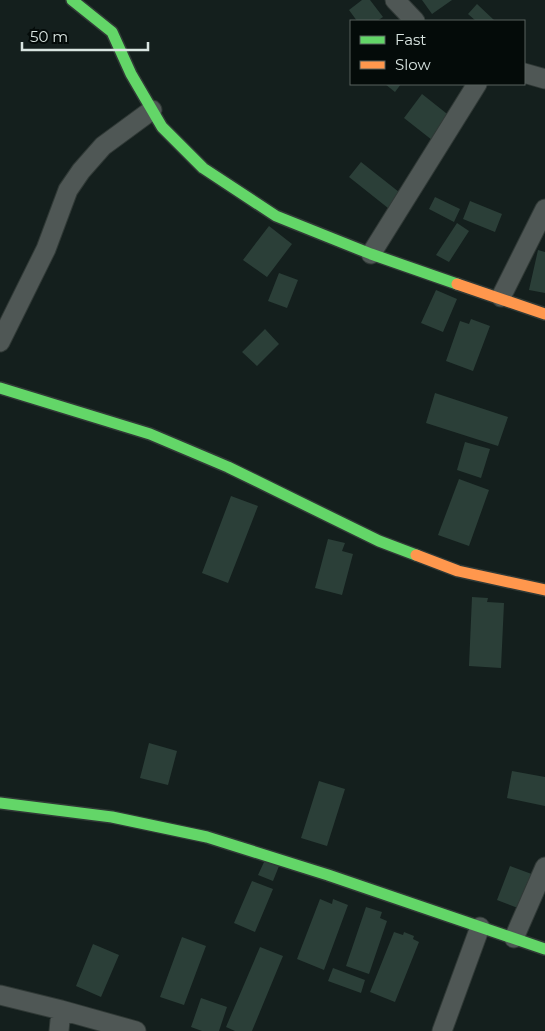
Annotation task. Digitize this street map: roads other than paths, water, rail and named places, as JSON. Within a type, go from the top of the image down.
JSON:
[{"type":"street","points":[[72,0],[112,32],[131,74],[162,127],[203,168],[276,216],[371,254],[501,297],[545,314]]},
{"type":"street","points":[[395,0],[414,20]]},
{"type":"street","points":[[525,73],[545,79]]},
{"type":"street","points":[[371,254],[476,85]]},
{"type":"street","points":[[0,342],[46,249],[68,190],[81,171],[103,146],[152,110]]},
{"type":"street","points":[[501,297],[545,209]]},
{"type":"street","points":[[0,388],[150,434],[228,467],[379,541],[458,571],[545,590]]},
{"type":"street","points":[[0,803],[112,817],[207,837],[328,875],[545,949]]},
{"type":"street","points":[[514,938],[545,867]]},
{"type":"street","points":[[442,1031],[480,927]]},
{"type":"street","points":[[0,996],[61,1010],[136,1031]]},
{"type":"street","points":[[59,1031],[61,1010]]}]
